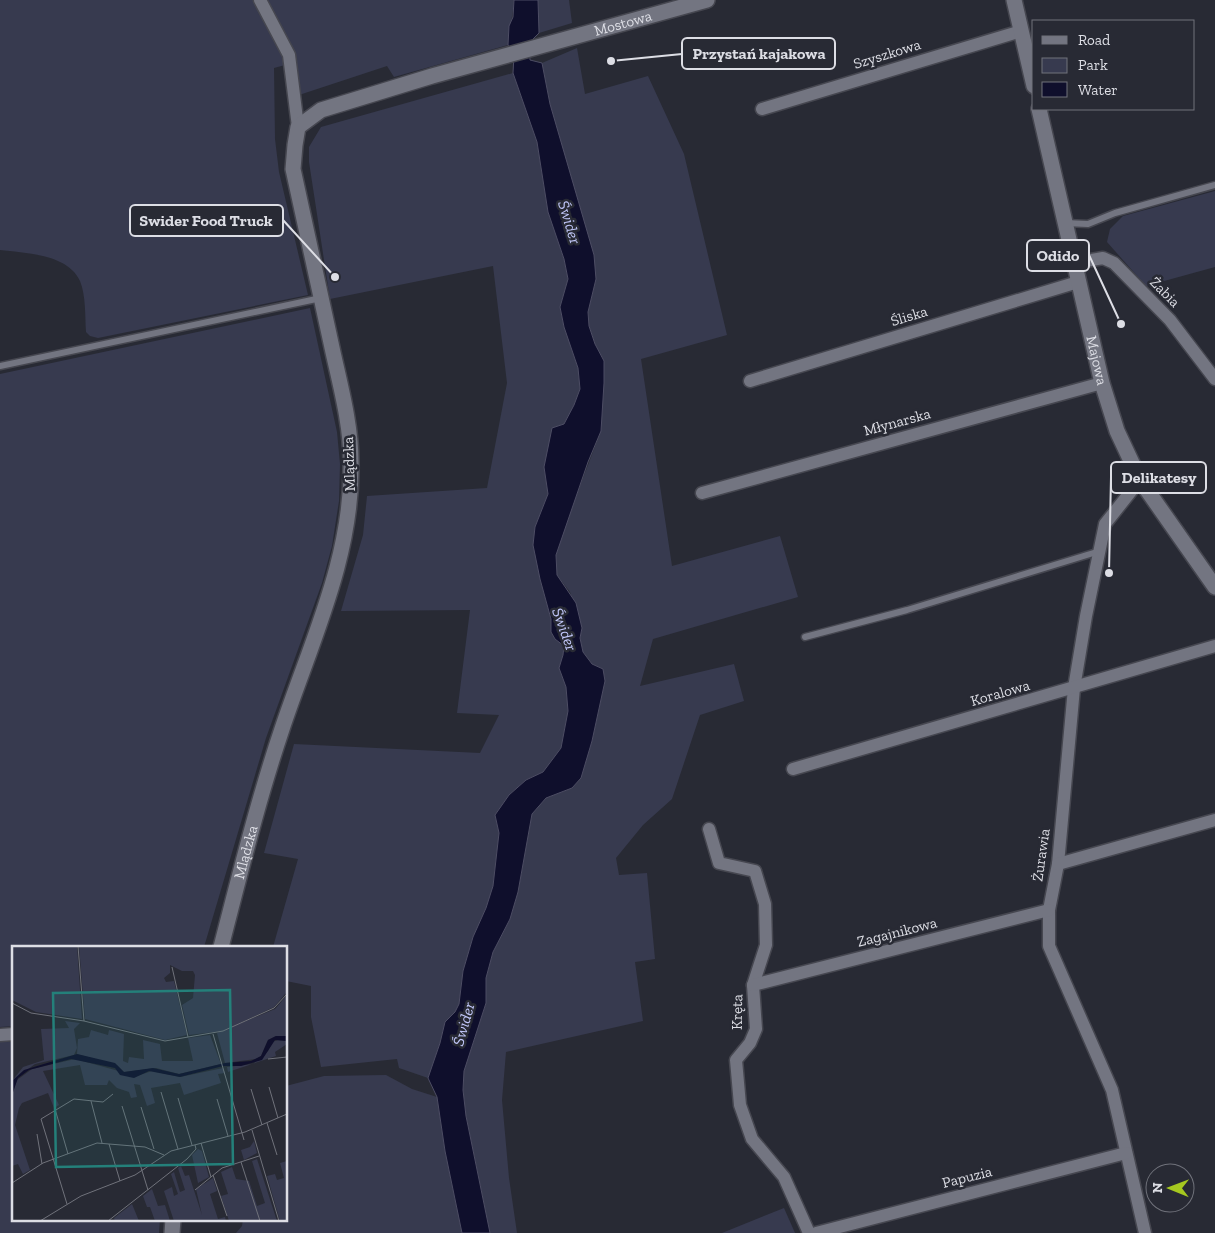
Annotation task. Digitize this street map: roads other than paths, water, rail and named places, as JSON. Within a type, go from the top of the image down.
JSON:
[{"type":"street","points":[[260,0],[289,55],[298,127]]},
{"type":"street","name":"Mostowa","points":[[298,127],[321,110],[446,72],[707,0]]},
{"type":"street","points":[[1014,0],[1032,78]]},
{"type":"street","name":"Szyszkowa","points":[[762,109],[1021,31]]},
{"type":"street","name":"Majowa","points":[[1039,110],[1102,383],[1117,431],[1140,480],[1215,587]]},
{"type":"street","name":"Mlądzka","points":[[221,946],[274,751],[295,688],[325,611],[340,557],[350,508],[352,460],[345,410],[294,169],[298,127]]},
{"type":"street","name":"Żabia","points":[[1074,263],[1103,258],[1114,263],[1170,320],[1215,379]]},
{"type":"street","name":"Śliska","points":[[750,381],[1078,282]]},
{"type":"street","name":"Młynarska","points":[[702,493],[1102,383]]},
{"type":"street","name":"Żurawia","points":[[1140,480],[1105,524],[1086,616],[1074,688],[1058,864],[1049,910],[1049,946],[1112,1090],[1145,1233]]},
{"type":"street","name":"Koralowa","points":[[793,769],[1215,646]]},
{"type":"street","points":[[1058,864],[1215,820]]},
{"type":"street","name":"Kręta","points":[[709,829],[718,863],[755,870],[765,904],[766,945],[754,985],[756,1030],[750,1043],[736,1060],[740,1105],[752,1139],[784,1177],[810,1233]]},
{"type":"street","name":"Zagajnikowa","points":[[754,985],[1049,910]]},
{"type":"street","name":"Papuzia","points":[[816,1233],[1126,1153]]},
{"type":"street","points":[[172,1233],[173,1220]]},
{"type":"lane","points":[[1064,223],[1088,224],[1115,214],[1215,185]]},
{"type":"lane","points":[[0,366],[321,298]]},
{"type":"lane","points":[[805,637],[916,608],[1100,551]]},
{"type":"water","name":"Świder","points":[[514,0],[538,0],[539,33],[529,43],[530,60],[542,63],[550,104],[594,255],[596,279],[588,312],[589,326],[595,344],[604,361],[601,431],[588,462],[556,555],[557,575],[576,603],[582,628],[580,638],[583,652],[592,664],[603,669],[605,681],[592,741],[581,778],[572,788],[546,798],[532,814],[518,892],[510,919],[493,952],[486,978],[486,1003],[464,1071],[463,1090],[466,1116],[490,1233],[462,1233],[445,1151],[437,1097],[428,1078],[445,1022],[455,1012],[459,1004],[463,971],[473,937],[486,908],[493,886],[499,833],[495,815],[509,795],[526,780],[543,772],[561,748],[568,711],[566,687],[559,668],[564,646],[555,639],[551,632],[551,619],[533,545],[535,527],[548,494],[544,467],[552,428],[564,424],[580,389],[578,368],[564,327],[560,307],[568,279],[564,259],[548,212],[537,142],[513,73],[514,55],[508,45],[509,26],[513,17]]},
{"type":"place","name":"Przystań kajakowa","points":[[611,61]]},
{"type":"place","name":"Swider Food Truck","points":[[335,277]]},
{"type":"place","name":"Odido","points":[[1121,324]]},
{"type":"place","name":"Delikatesy","points":[[1109,573]]}]
